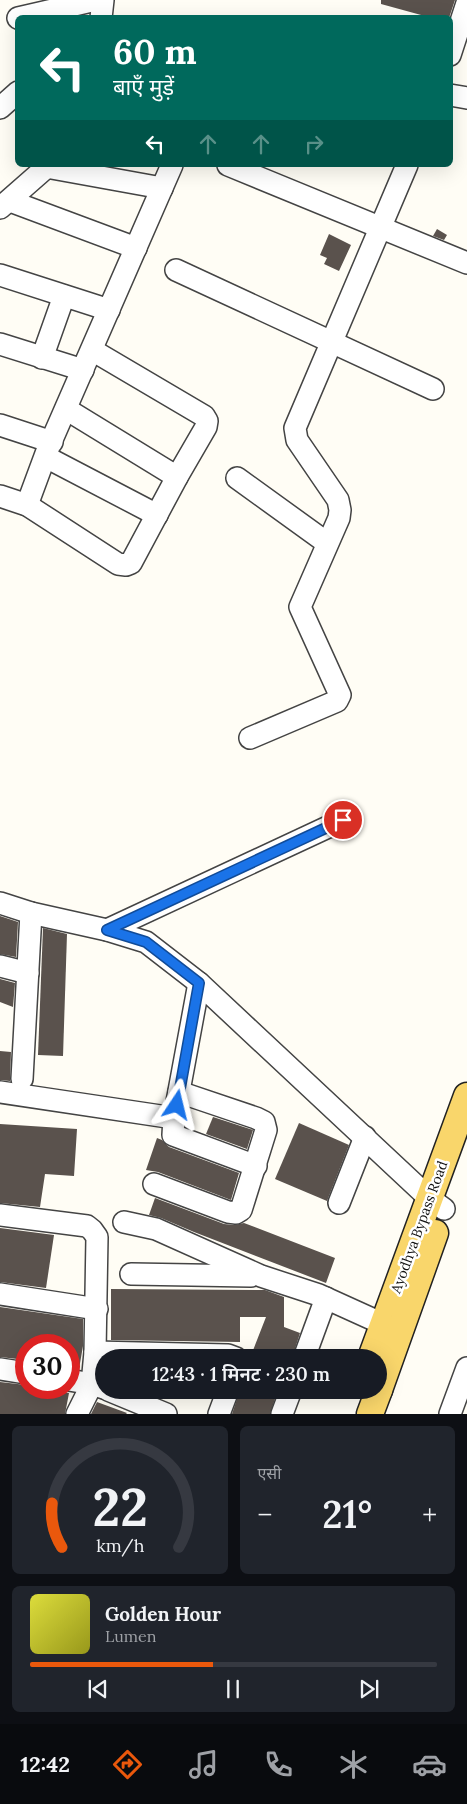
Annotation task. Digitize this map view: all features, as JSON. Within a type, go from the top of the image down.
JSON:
[{"type":"main road","name":"Ayodhya Bypass Road","points":[[387,1352],[392,1328],[437,1204],[467,1096]]},
{"type":"main road","name":"Ayodhya Bypass Road","points":[[437,1204],[467,1146]]},
{"type":"main road","name":"Ayodhya Bypass Road","points":[[377,1349],[392,1328]]},
{"type":"main road","points":[[351,1414],[356,1399]]},
{"type":"main road","name":"Ayodhya Bypass Road","points":[[370,1414],[376,1399]]},
{"type":"street","points":[[31,15],[96,0]]},
{"type":"street","points":[[101,15],[103,0]]},
{"type":"street","points":[[453,46],[467,3]]},
{"type":"street","points":[[0,22],[15,19]]},
{"type":"street","points":[[0,90],[15,87]]},
{"type":"street","points":[[0,108],[15,95]]},
{"type":"street","points":[[453,96],[467,98]]},
{"type":"street","points":[[47,167],[5,205],[136,248]]},
{"type":"street","points":[[53,167],[162,188]]},
{"type":"street","points":[[27,505],[66,409],[171,167]]},
{"type":"street","points":[[233,167],[467,263]]},
{"type":"street","points":[[250,738],[337,701],[340,694],[300,607],[338,518],[340,504],[297,440],[295,434],[296,422],[406,167]]},
{"type":"street","points":[[176,270],[433,389]]},
{"type":"street","points":[[0,275],[109,310]]},
{"type":"street","points":[[42,358],[64,296]]},
{"type":"street","points":[[0,344],[83,370]]},
{"type":"street","points":[[0,496],[27,505],[118,564],[126,565],[130,563],[206,428],[207,421],[204,416],[92,350]]},
{"type":"street","points":[[66,409],[177,477]]},
{"type":"street","points":[[1,427],[49,449],[156,515]]},
{"type":"street","points":[[237,478],[327,543]]},
{"type":"street","points":[[107,930],[343,820]]},
{"type":"street","points":[[0,903],[31,913],[107,930],[146,942],[199,983],[437,1204]]},
{"type":"street","points":[[22,1079],[31,913]]},
{"type":"street","points":[[0,966],[28,973]]},
{"type":"street","points":[[199,983],[174,1118],[173,1135],[256,1166]]},
{"type":"street","points":[[0,1092],[174,1118]]},
{"type":"street","points":[[154,1184],[236,1213],[241,1210],[266,1130],[264,1122],[179,1092]]},
{"type":"street","points":[[339,1203],[365,1137]]},
{"type":"street","points":[[0,1215],[87,1226],[92,1230],[97,1237],[96,1349]]},
{"type":"street","points":[[124,1222],[156,1229],[261,1276],[326,1298],[392,1328]]},
{"type":"street","points":[[131,1274],[261,1276]]},
{"type":"street","points":[[0,1294],[97,1309]]},
{"type":"street","points":[[307,1349],[326,1298]]},
{"type":"street","points":[[450,1414],[467,1368]]},
{"type":"street","points":[[0,1369],[15,1371]]},
{"type":"street","points":[[80,1382],[95,1386]]},
{"type":"street","points":[[77,1414],[95,1394]]},
{"type":"street","points":[[130,1399],[166,1414]]},
{"type":"street","points":[[219,1414],[225,1399]]},
{"type":"street","points":[[282,1414],[288,1399]]},
{"type":"building","points":[[381,0],[455,0],[450,15],[421,15],[381,4]]},
{"type":"building","points":[[437,229],[447,235],[444,240],[433,236]]},
{"type":"building","points":[[329,234],[351,245],[339,271],[324,264],[327,258],[320,255]]},
{"type":"building","points":[[0,916],[18,922],[16,957],[0,954]]},
{"type":"building","points":[[43,928],[67,934],[63,1056],[38,1055]]},
{"type":"building","points":[[0,979],[15,983],[13,1007],[0,1002]]},
{"type":"building","points":[[0,1051],[11,1052],[10,1081],[0,1080]]},
{"type":"building","points":[[213,1117],[253,1130],[247,1149],[206,1134]]},
{"type":"building","points":[[299,1123],[349,1145],[327,1201],[275,1179]]},
{"type":"building","points":[[0,1124],[77,1129],[74,1176],[45,1174],[40,1207],[0,1203]]},
{"type":"building","points":[[157,1138],[169,1147],[239,1173],[231,1200],[158,1172],[146,1170]]},
{"type":"building","points":[[155,1198],[224,1224],[244,1223],[335,1258],[326,1283],[161,1218],[149,1215]]},
{"type":"building","points":[[0,1228],[54,1235],[46,1288],[0,1282]]},
{"type":"building","points":[[111,1289],[265,1290],[284,1297],[284,1327],[300,1333],[295,1349],[254,1349],[266,1317],[240,1317],[240,1342],[111,1340]]},
{"type":"building","points":[[0,1307],[83,1319],[83,1346],[80,1363],[80,1334],[15,1334],[15,1359],[0,1357]]},
{"type":"building","points":[[0,1382],[15,1384],[15,1399],[68,1399],[65,1414],[0,1414]]},
{"type":"building","points":[[237,1399],[275,1399],[270,1414],[232,1414]]},
{"type":"building","points":[[97,1402],[127,1413],[91,1414]]},
{"type":"route","points":[[177,1105],[199,983],[146,942],[107,930],[343,820]]}]
